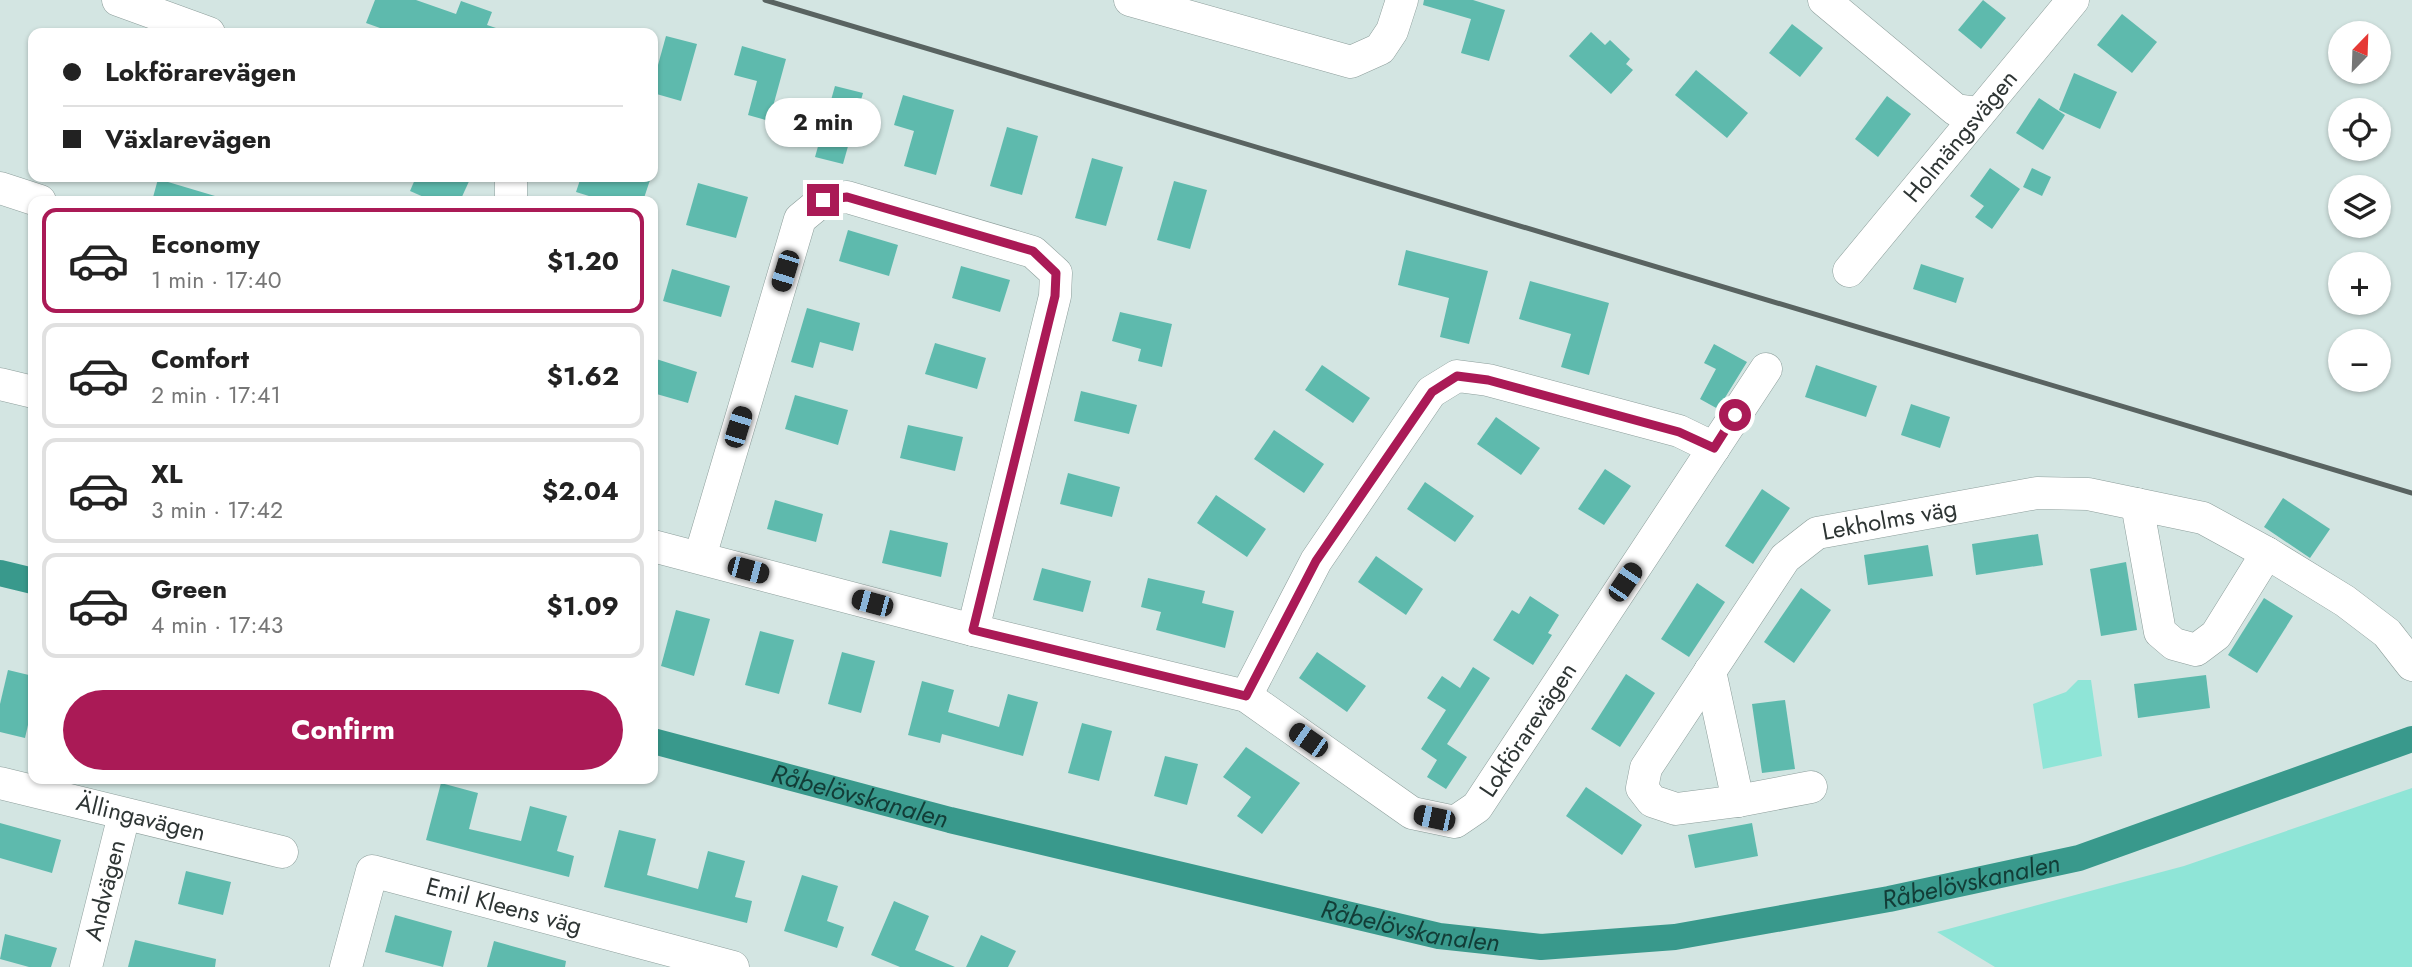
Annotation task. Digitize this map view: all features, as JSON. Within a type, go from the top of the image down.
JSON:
[{"type":"street","points":[[118,0],[195,28]]},
{"type":"street","points":[[1130,0],[1351,62],[1380,50],[1392,31],[1402,0]]},
{"type":"street","points":[[1824,0],[1956,110],[1979,113]]},
{"type":"street","name":"Holmängsvägen","points":[[1849,271],[2073,0]]},
{"type":"street","points":[[0,188],[28,197]]},
{"type":"street","points":[[700,557],[800,219],[823,200],[847,197],[1033,251],[1056,273],[1055,296],[973,630]]},
{"type":"street","name":"Lokförarevägen","points":[[658,547],[973,630],[1246,696],[1412,813],[1455,822],[1477,807],[1766,369]]},
{"type":"street","points":[[1246,696],[1316,561],[1432,392],[1457,376],[1488,380],[1679,432],[1714,448]]},
{"type":"street","points":[[0,384],[28,391]]},
{"type":"street","name":"Lekholms väg","points":[[1811,787],[1676,809],[1652,802],[1642,788],[1646,768],[1785,558],[1817,533],[2037,493],[2088,494],[2203,518],[2345,601],[2387,633],[2412,664]]},
{"type":"street","points":[[2137,504],[2160,632],[2174,644],[2196,650],[2216,635],[2267,553]]},
{"type":"street","points":[[1710,671],[1738,801]]},
{"type":"street","name":"Ällingavägen","points":[[0,783],[282,852]]},
{"type":"street","name":"Andvägen","points":[[86,967],[124,815]]},
{"type":"street","name":"Emil Kleens väg","points":[[346,967],[372,871],[733,967]]},
{"type":"green space","points":[[2078,680],[2091,680],[2102,756],[2043,769],[2033,704],[2066,692]]},
{"type":"green space","points":[[2412,788],[2412,967],[1995,967],[1937,932],[2184,866]]},
{"type":"building","points":[[375,0],[416,0],[456,14],[461,1],[492,12],[487,25],[496,28],[380,28],[366,23]]},
{"type":"building","points":[[1424,0],[1473,0],[1505,10],[1489,61],[1461,53],[1471,19],[1423,5]]},
{"type":"building","points":[[1983,0],[2006,18],[1981,49],[1958,30]]},
{"type":"building","points":[[2122,14],[2157,42],[2132,73],[2097,45]]},
{"type":"building","points":[[1792,24],[1823,48],[1800,77],[1769,53]]},
{"type":"building","points":[[1591,32],[1605,45],[1610,40],[1630,59],[1626,64],[1633,70],[1611,94],[1569,56]]},
{"type":"building","points":[[666,36],[697,44],[681,101],[658,94],[658,65]]},
{"type":"building","points":[[742,46],[786,59],[769,121],[748,115],[757,81],[734,75]]},
{"type":"building","points":[[1696,70],[1748,113],[1727,138],[1675,95]]},
{"type":"building","points":[[2074,73],[2117,92],[2100,129],[2059,110]]},
{"type":"building","points":[[835,86],[863,93],[843,164],[815,157]]},
{"type":"building","points":[[903,95],[954,110],[936,175],[904,166],[914,131],[894,125]]},
{"type":"building","points":[[1887,96],[1911,114],[1878,157],[1855,139]]},
{"type":"building","points":[[2039,98],[2065,115],[2043,150],[2016,133]]},
{"type":"building","points":[[1007,127],[1038,136],[1022,195],[990,186]]},
{"type":"building","points":[[1092,158],[1123,167],[1106,226],[1075,218]]},
{"type":"building","points":[[1990,168],[2020,189],[1992,229],[1975,217],[1984,206],[1970,196]]},
{"type":"building","points":[[2032,168],[2051,177],[2042,196],[2023,187]]},
{"type":"building","points":[[1174,181],[1207,190],[1190,249],[1157,240]]},
{"type":"building","points":[[157,182],[168,182],[215,196],[153,196]]},
{"type":"building","points":[[414,182],[469,182],[462,196],[422,196],[410,191]]},
{"type":"building","points":[[579,182],[649,182],[645,196],[589,196],[576,192]]},
{"type":"building","points":[[698,183],[748,197],[736,238],[686,225]]},
{"type":"building","points":[[848,230],[898,245],[889,276],[839,261]]},
{"type":"building","points":[[1406,250],[1488,271],[1469,344],[1440,337],[1449,298],[1398,285]]},
{"type":"building","points":[[1921,264],[1964,278],[1956,303],[1913,289]]},
{"type":"building","points":[[961,266],[1010,280],[1000,312],[952,298]]},
{"type":"building","points":[[672,269],[730,286],[721,317],[663,301]]},
{"type":"building","points":[[1530,281],[1609,303],[1589,375],[1561,367],[1571,334],[1519,319]]},
{"type":"building","points":[[807,308],[860,323],[853,351],[820,342],[813,368],[791,362]]},
{"type":"building","points":[[1120,312],[1172,324],[1162,367],[1138,361],[1141,349],[1112,341]]},
{"type":"building","points":[[935,343],[986,358],[977,389],[925,374]]},
{"type":"building","points":[[1714,344],[1747,362],[1718,409],[1700,399],[1716,369],[1704,363]]},
{"type":"building","points":[[658,360],[697,372],[688,403],[658,394]]},
{"type":"building","points":[[1322,365],[1370,398],[1353,423],[1305,390]]},
{"type":"building","points":[[1816,365],[1877,386],[1866,417],[1805,397]]},
{"type":"building","points":[[1081,391],[1137,405],[1129,434],[1074,421]]},
{"type":"building","points":[[795,395],[848,410],[838,445],[785,429]]},
{"type":"building","points":[[1911,404],[1950,417],[1940,448],[1901,435]]},
{"type":"building","points":[[1496,417],[1540,448],[1521,475],[1477,444]]},
{"type":"building","points":[[908,425],[963,437],[955,471],[900,458]]},
{"type":"building","points":[[1274,430],[1324,464],[1304,493],[1254,459]]},
{"type":"building","points":[[1605,469],[1631,486],[1604,525],[1578,509]]},
{"type":"building","points":[[1068,473],[1120,487],[1112,517],[1060,504]]},
{"type":"building","points":[[1425,482],[1474,516],[1455,542],[1407,509]]},
{"type":"building","points":[[1762,489],[1790,508],[1753,564],[1725,546]]},
{"type":"building","points":[[1216,495],[1266,529],[1247,557],[1197,523]]},
{"type":"building","points":[[2283,498],[2330,529],[2310,558],[2264,527]]},
{"type":"building","points":[[775,500],[823,514],[816,542],[767,529]]},
{"type":"building","points":[[890,530],[948,543],[941,577],[882,563]]},
{"type":"building","points":[[2038,534],[2043,565],[1976,575],[1972,544]]},
{"type":"building","points":[[1928,545],[1933,576],[1868,585],[1864,555]]},
{"type":"building","points":[[1376,556],[1423,589],[1406,615],[1358,582]]},
{"type":"building","points":[[2126,562],[2137,630],[2101,636],[2090,569]]},
{"type":"building","points":[[1042,568],[1091,581],[1083,612],[1033,600]]},
{"type":"building","points":[[1148,578],[1205,591],[1202,603],[1234,611],[1225,648],[1156,630],[1161,612],[1141,607]]},
{"type":"building","points":[[1697,583],[1725,602],[1689,657],[1661,639]]},
{"type":"building","points":[[1801,588],[1831,610],[1794,663],[1764,642]]},
{"type":"building","points":[[1530,596],[1559,615],[1548,633],[1552,635],[1533,665],[1493,640],[1512,610],[1519,614]]},
{"type":"building","points":[[2264,598],[2293,616],[2257,673],[2228,655]]},
{"type":"building","points":[[676,610],[710,619],[694,676],[661,666]]},
{"type":"building","points":[[760,631],[794,640],[779,694],[745,685]]},
{"type":"building","points":[[842,652],[875,661],[861,713],[828,704]]},
{"type":"building","points":[[1317,652],[1366,686],[1347,712],[1299,678]]},
{"type":"building","points":[[1473,667],[1490,678],[1447,744],[1467,757],[1446,789],[1427,777],[1437,760],[1421,749],[1446,710],[1427,698],[1442,676],[1460,688]]},
{"type":"building","points":[[8,670],[28,675],[28,725],[25,738],[0,732],[0,704]]},
{"type":"building","points":[[1626,674],[1655,693],[1620,747],[1591,729]]},
{"type":"building","points":[[2206,675],[2210,708],[2138,718],[2134,684]]},
{"type":"building","points":[[922,681],[954,690],[948,712],[999,727],[1008,694],[1038,702],[1023,756],[942,734],[940,743],[908,735]]},
{"type":"building","points":[[1785,700],[1795,769],[1762,773],[1752,704]]},
{"type":"building","points":[[1082,723],[1112,731],[1099,781],[1068,773]]},
{"type":"building","points":[[1246,747],[1300,783],[1262,834],[1237,816],[1251,797],[1223,777]]},
{"type":"building","points":[[1165,756],[1198,764],[1187,805],[1154,796]]},
{"type":"building","points":[[441,784],[445,784],[478,793],[469,829],[521,841],[530,806],[567,816],[557,851],[574,856],[569,877],[426,840]]},
{"type":"building","points":[[1586,787],[1642,825],[1622,855],[1566,816]]},
{"type":"building","points":[[0,823],[61,840],[52,873],[0,858]]},
{"type":"building","points":[[1752,823],[1758,856],[1695,868],[1688,835]]},
{"type":"building","points":[[619,830],[656,839],[647,875],[698,889],[708,851],[745,861],[735,897],[752,901],[747,923],[604,887]]},
{"type":"building","points":[[186,871],[231,882],[223,915],[178,904]]},
{"type":"building","points":[[802,875],[838,886],[827,921],[844,927],[837,948],[784,931]]},
{"type":"building","points":[[894,901],[929,916],[915,950],[955,967],[900,967],[871,955]]},
{"type":"building","points":[[395,915],[452,931],[443,967],[385,952]]},
{"type":"building","points":[[5,934],[57,948],[51,967],[29,967],[0,959]]},
{"type":"building","points":[[981,935],[1016,951],[1008,967],[966,967]]},
{"type":"building","points":[[135,940],[216,959],[215,967],[128,967]]},
{"type":"building","points":[[494,941],[566,961],[565,967],[487,967]]},
{"type":"waterway","name":"Råbelövskanalen","points":[[0,573],[28,580]]},
{"type":"waterway","name":"Råbelövskanalen","points":[[658,742],[950,820],[1439,936],[1541,947],[1675,937],[1889,899],[2079,858],[2412,739]]},
{"type":"railway","points":[[765,0],[2412,493]]},
{"type":"route","points":[[823,200],[847,197],[1033,251],[1056,273],[1055,296],[973,630],[1246,696],[1316,561],[1432,392],[1457,376],[1488,380],[1679,432],[1714,448],[1735,415]]}]
